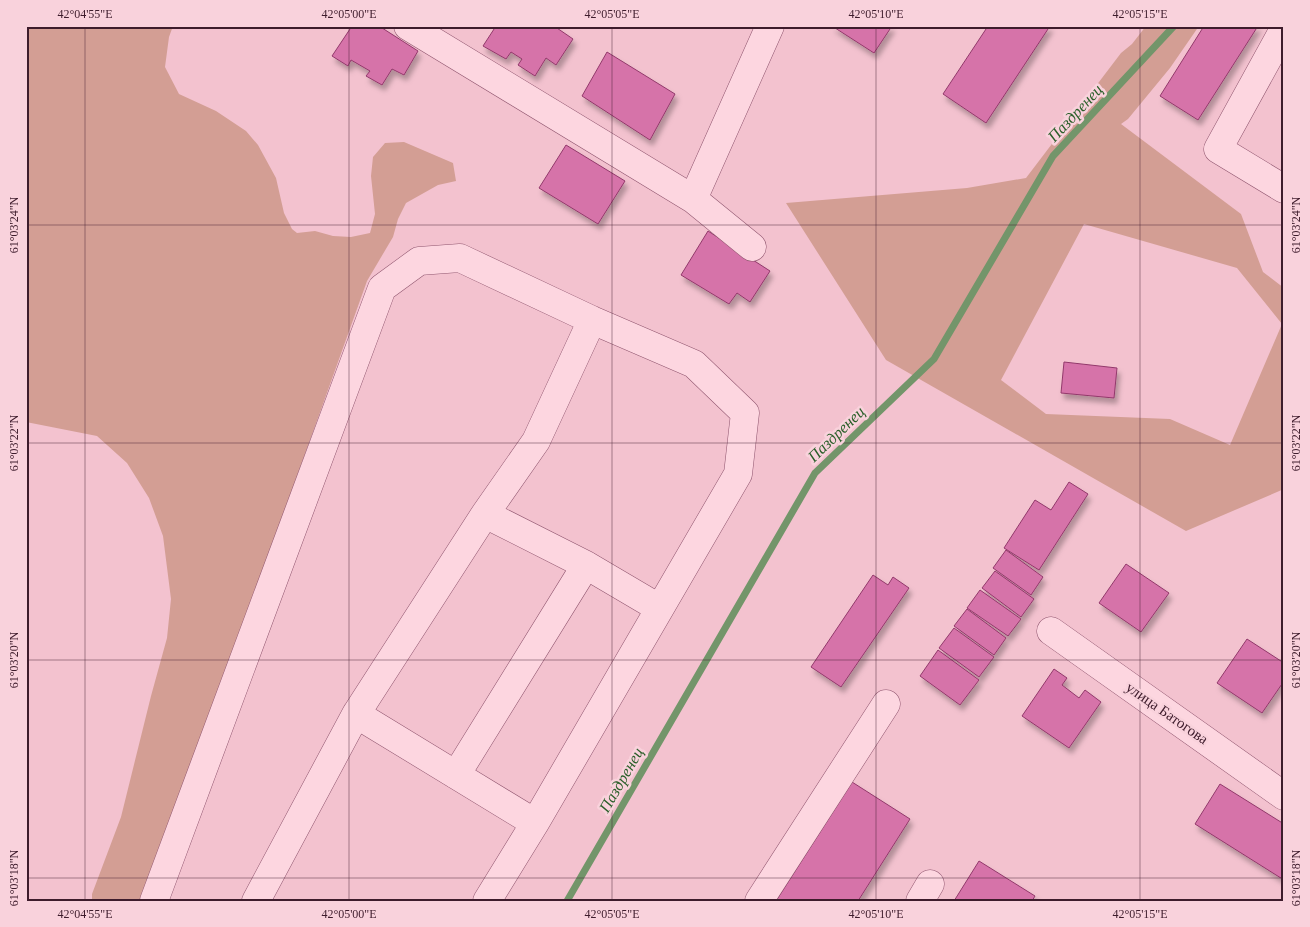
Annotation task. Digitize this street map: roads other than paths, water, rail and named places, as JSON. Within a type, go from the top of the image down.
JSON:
[{"type":"street","points":[[408,26],[693,199],[752,247]]},
{"type":"street","points":[[693,199],[770,26]]},
{"type":"street","points":[[1284,29],[1218,149],[1284,189]]},
{"type":"street","points":[[154,901],[382,288],[419,260],[460,258],[592,320],[694,364],[745,413],[738,474],[535,823],[487,901]]},
{"type":"street","points":[[256,901],[356,714],[485,514],[536,441],[592,320]]},
{"type":"street","points":[[485,514],[586,565],[659,608]]},
{"type":"street","points":[[456,775],[586,565]]},
{"type":"street","name":"улица Батогова","points":[[1051,631],[1283,795]]},
{"type":"street","points":[[759,901],[886,704]]},
{"type":"street","points":[[356,714],[535,823]]},
{"type":"waterway","name":"Паздренец","points":[[567,901],[815,473],[934,359],[1053,156],[1174,26]]}]
